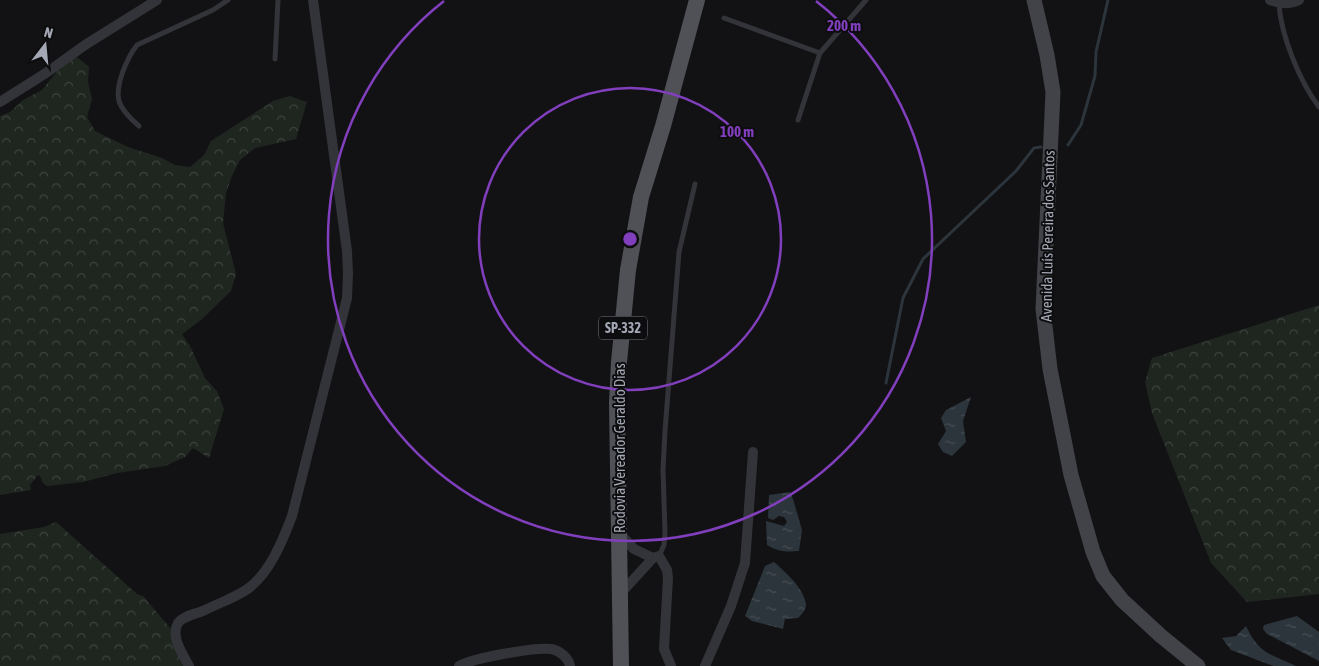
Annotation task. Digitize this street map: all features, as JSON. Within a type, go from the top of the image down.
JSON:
[{"type":"main road","name":"Rodovia Vereador Geraldo Dias","points":[[621,666],[617,403],[628,270],[641,196],[663,126],[698,0]]},
{"type":"street","points":[[0,102],[157,0]]},
{"type":"street","points":[[189,666],[176,640],[178,623],[187,616],[202,612],[248,589],[267,568],[283,542],[292,516],[347,298],[347,251],[313,0]]},
{"type":"street","name":"Avenida Luís Pereira dos Santos","points":[[1034,0],[1047,55],[1053,92],[1044,309],[1051,378],[1071,475],[1086,530],[1103,576],[1122,600],[1161,636],[1198,666]]},
{"type":"street","points":[[1274,2],[1293,3],[1299,0]]},
{"type":"street","points":[[705,666],[731,606],[745,563],[753,452]]},
{"type":"street","points":[[620,534],[634,550],[656,557],[667,570],[664,649],[671,666]]},
{"type":"street","points":[[621,593],[656,557]]},
{"type":"street","points":[[459,666],[464,663],[529,650],[553,649],[570,662],[570,666]]},
{"type":"lane","points":[[139,126],[128,116],[120,103],[119,93],[125,65],[131,53],[137,45],[213,10],[228,0]]},
{"type":"lane","points":[[275,60],[278,0]]},
{"type":"lane","points":[[798,120],[820,53],[866,0]]},
{"type":"lane","points":[[1274,2],[1286,42],[1312,98],[1319,107]]},
{"type":"lane","points":[[724,18],[820,53]]},
{"type":"lane","points":[[656,557],[664,545],[666,532],[663,470],[679,252],[695,184]]},
{"type":"green space","points":[[77,57],[89,67],[88,82],[92,99],[87,117],[95,131],[128,147],[162,158],[175,165],[190,167],[204,155],[211,141],[273,101],[290,96],[307,102],[296,139],[255,148],[240,160],[226,193],[223,223],[236,274],[231,291],[201,320],[182,334],[190,346],[205,378],[217,391],[224,409],[209,458],[193,448],[185,457],[165,466],[117,473],[83,482],[47,486],[38,475],[30,485],[31,490],[0,495],[0,116],[10,112],[23,100],[42,90],[62,65]]},
{"type":"green space","points":[[1319,305],[1319,594],[1247,602],[1211,563],[1152,413],[1145,382],[1152,358]]},
{"type":"green space","points":[[56,522],[137,594],[143,596],[172,630],[188,666],[0,666],[0,534],[44,527]]},
{"type":"water","points":[[971,397],[963,421],[966,442],[952,456],[943,452],[938,444],[946,431],[941,418],[946,410]]},
{"type":"water","points":[[790,492],[802,530],[799,551],[783,551],[767,545],[766,521],[784,526],[787,522],[784,517],[779,516],[773,520],[768,518],[769,495]]},
{"type":"water","points":[[774,562],[798,586],[806,604],[805,610],[798,618],[785,619],[783,629],[752,621],[745,616],[765,566]]},
{"type":"water","points":[[1297,616],[1319,632],[1319,661],[1267,634],[1263,629],[1264,625]]},
{"type":"water","points":[[1246,626],[1256,643],[1266,652],[1296,666],[1274,666],[1231,650],[1222,638],[1236,636]]},
{"type":"waterway","points":[[1068,145],[1081,125],[1095,76],[1096,52],[1108,0]]},
{"type":"waterway","points":[[886,383],[903,298],[923,259],[1016,171],[1034,148],[1041,147]]}]
